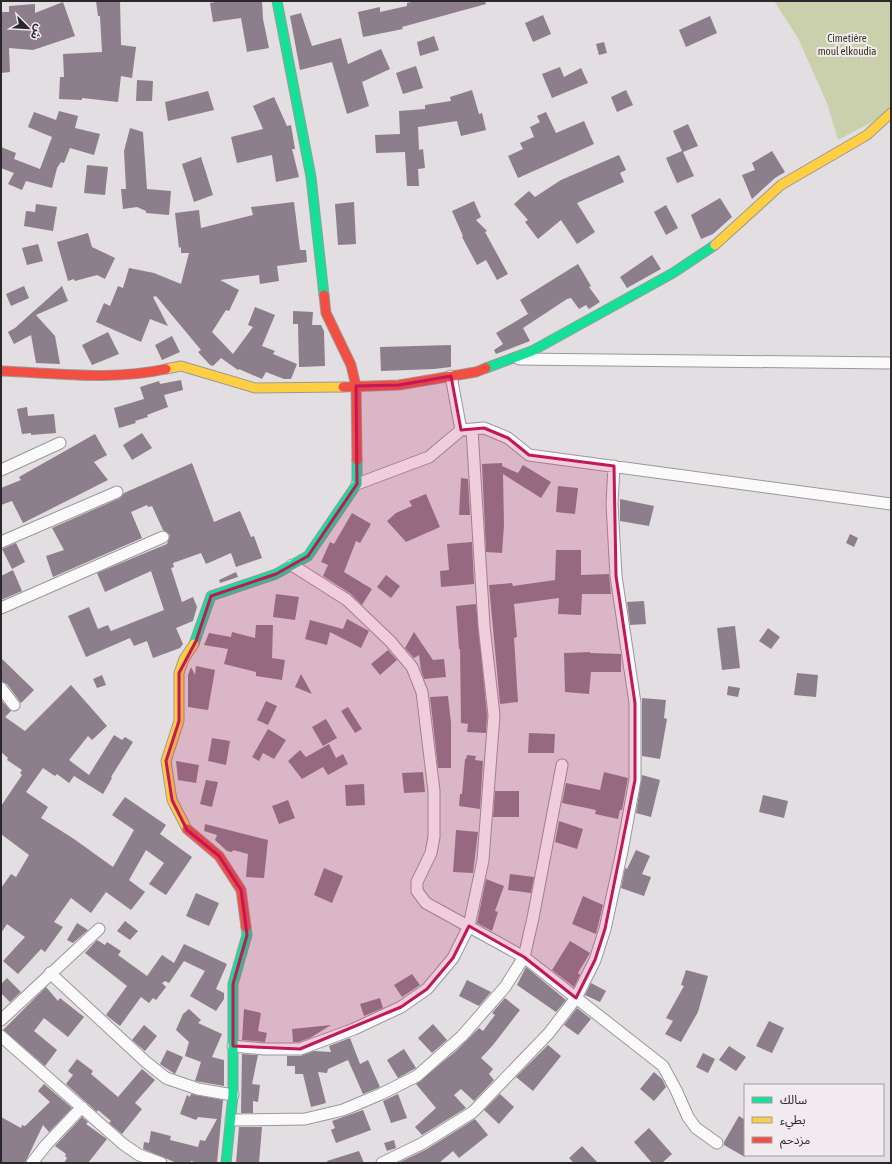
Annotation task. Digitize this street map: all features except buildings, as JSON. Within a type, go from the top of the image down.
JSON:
[{"type":"street","points":[[226,1163],[234,1095],[232,984],[247,935],[240,890],[219,856],[187,830],[172,800],[166,761],[179,721],[179,673],[184,659],[196,641],[211,596],[276,574],[308,556],[357,484],[356,386],[351,365],[326,313],[311,178],[277,1]]},
{"type":"street","points":[[1,372],[103,375],[148,373],[181,366],[255,388],[301,389],[399,385],[476,372],[532,351],[673,273],[713,247],[781,185],[867,135],[891,113]]},
{"type":"street","points":[[513,358],[891,363]]},
{"type":"street","points":[[451,376],[461,430]]},
{"type":"street","points":[[357,484],[429,457],[461,430],[484,428],[508,438],[529,455],[891,504]]},
{"type":"street","points":[[233,1046],[264,1049],[300,1048],[354,1029],[401,1007],[427,989],[453,958],[469,926],[483,860],[494,715],[484,626],[472,429]]},
{"type":"street","points":[[1,470],[60,443]]},
{"type":"street","points":[[382,1163],[422,1143],[473,1112],[550,1033],[576,998],[595,960],[605,930],[635,780],[635,703],[616,576],[612,504],[614,466]]},
{"type":"street","points":[[1,542],[117,492]]},
{"type":"street","points":[[1,608],[163,537]]},
{"type":"street","points":[[292,565],[347,600],[390,641],[412,667],[422,692],[434,791],[434,837],[431,853],[417,882],[417,891],[426,903],[524,957],[663,1066],[688,1116],[696,1128],[717,1143]]},
{"type":"street","points":[[1,688],[14,704]]},
{"type":"street","points":[[231,1120],[305,1119],[343,1110],[382,1094],[417,1076],[462,1036],[505,987],[524,957],[534,918],[562,765]]},
{"type":"street","points":[[1,1020],[99,929]]},
{"type":"street","points":[[50,974],[146,1062],[166,1078],[198,1089],[234,1095]]},
{"type":"street","points":[[1,1036],[123,1144],[139,1155],[161,1163]]},
{"type":"street","points":[[32,1163],[46,1145],[82,1107]]},
{"type":"highlighted area","points":[[451,376],[461,430],[484,428],[508,438],[529,455],[614,466],[616,576],[635,703],[635,780],[605,929],[595,960],[576,998],[524,957],[469,926],[453,958],[427,989],[401,1007],[300,1049],[233,1046],[233,984],[247,935],[241,890],[219,856],[187,830],[172,800],[166,761],[179,721],[179,673],[196,641],[211,596],[276,574],[308,556],[357,484],[356,386],[399,385]]},
{"type":"green space","name":"Cimetière moul elkoudia","points":[[774,1],[891,1],[891,106],[876,120],[838,140],[827,103],[798,38]]},
{"type":"traffic: fast","points":[[277,1],[311,177],[324,295]]},
{"type":"traffic: fast","points":[[486,368],[532,351],[673,273],[715,245]]},
{"type":"traffic: fast","points":[[194,644],[211,596],[276,574],[308,556],[357,484],[357,460]]},
{"type":"traffic: fast","points":[[226,1163],[233,1095],[233,984],[247,935],[246,927]]},
{"type":"traffic: slow","points":[[715,245],[781,185],[867,135],[891,113]]},
{"type":"traffic: slow","points":[[166,369],[181,366],[255,388],[343,387]]},
{"type":"traffic: slow","points":[[187,829],[172,800],[166,761],[179,721],[179,673],[184,659],[194,644]]},
{"type":"traffic: jam","points":[[324,295],[326,313],[351,365],[356,386],[357,460]]},
{"type":"traffic: jam","points":[[343,387],[399,385],[476,372],[486,368]]},
{"type":"traffic: jam","points":[[1,371],[84,375],[125,375],[166,369]]},
{"type":"traffic: jam","points":[[187,829],[219,856],[241,890],[246,927]]}]
